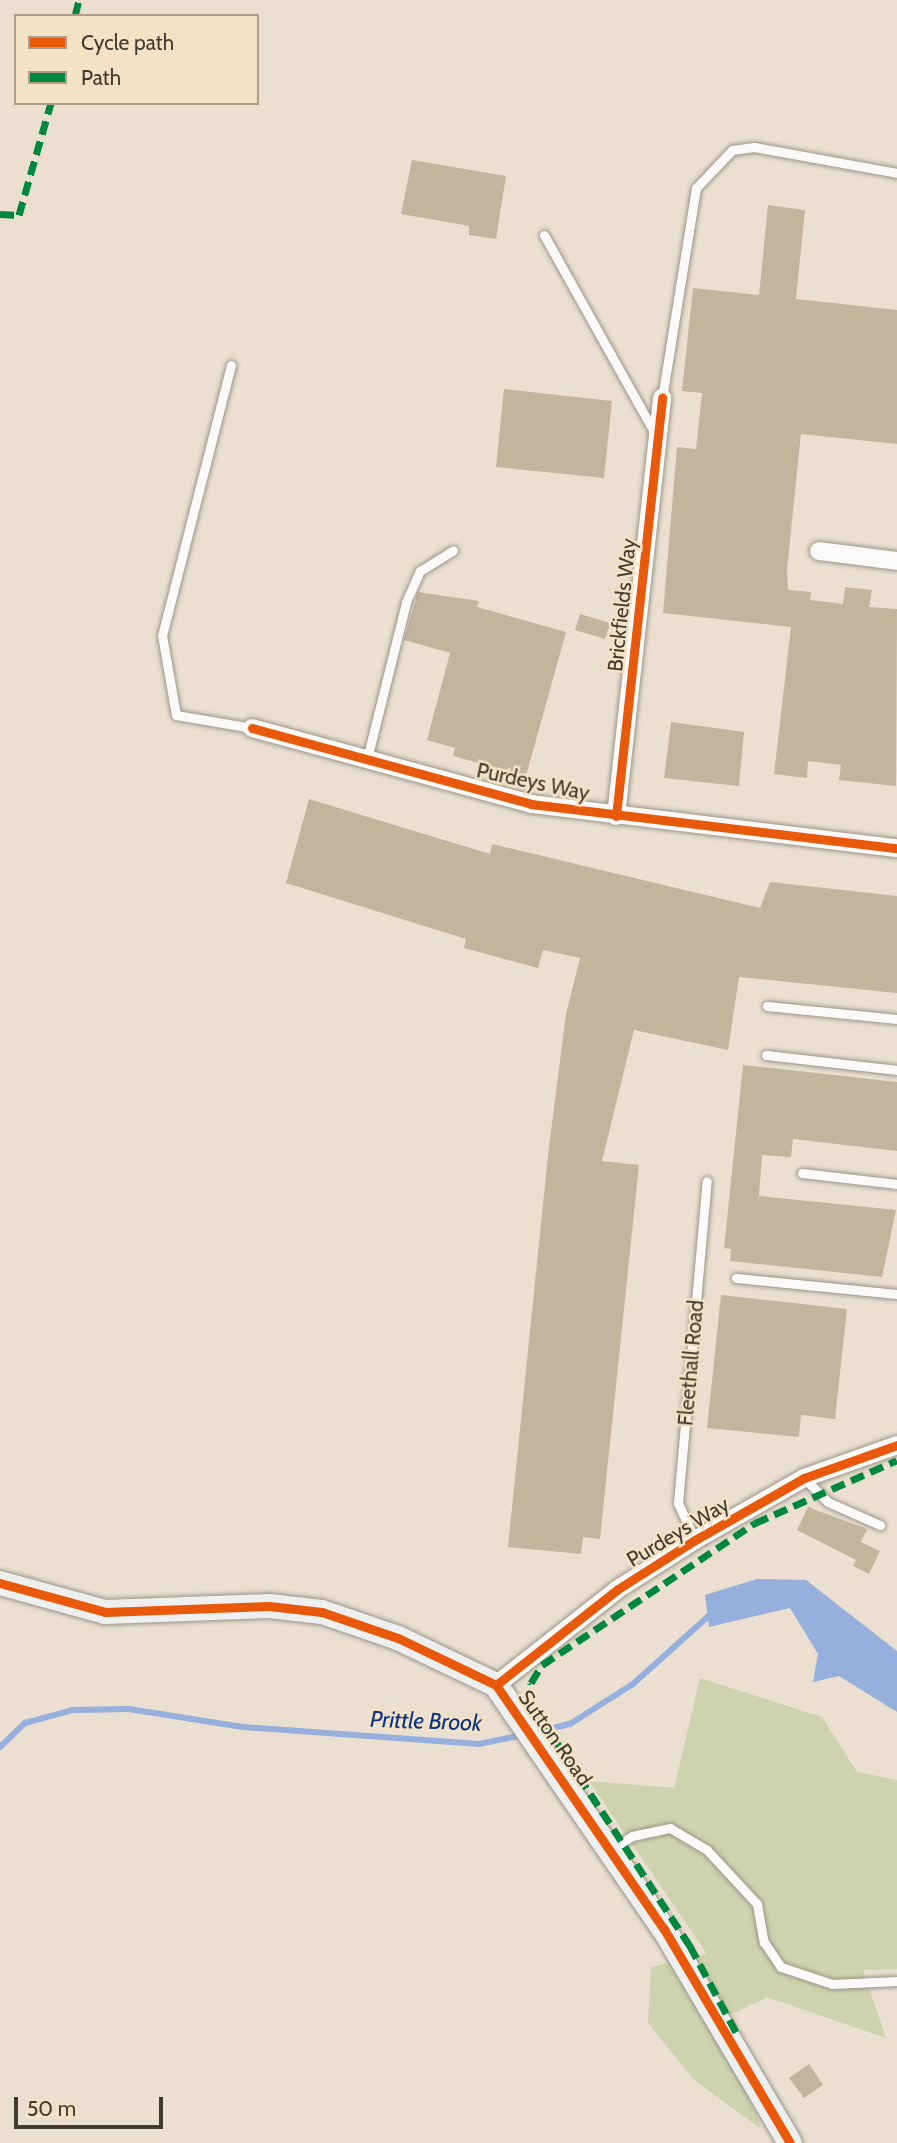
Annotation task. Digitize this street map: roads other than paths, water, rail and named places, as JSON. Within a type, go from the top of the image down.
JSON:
[{"type":"street","name":"Brickfields Way","points":[[616,816],[662,398]]},
{"type":"street","points":[[819,551],[897,561]]},
{"type":"street","name":"Purdeys Way","points":[[251,728],[531,804],[897,848]]},
{"type":"street","name":"Purdeys Way","points":[[496,1685],[618,1588],[695,1540],[804,1478],[897,1444]]},
{"type":"street","name":"Sutton Road","points":[[0,1583],[105,1612],[269,1606],[322,1612],[398,1638],[496,1685],[546,1752],[611,1850],[790,2143]]},
{"type":"lane","points":[[662,398],[696,188],[732,150],[754,147],[897,173]]},
{"type":"lane","points":[[544,236],[659,439]]},
{"type":"lane","points":[[231,365],[162,635],[176,715],[251,728]]},
{"type":"lane","points":[[367,759],[406,602],[420,571],[453,551]]},
{"type":"lane","points":[[767,1006],[897,1019]]},
{"type":"lane","points":[[766,1055],[897,1070]]},
{"type":"lane","points":[[802,1173],[897,1184]]},
{"type":"lane","name":"Fleethall Road","points":[[695,1540],[678,1503],[707,1181]]},
{"type":"lane","points":[[736,1278],[897,1294]]},
{"type":"lane","points":[[804,1478],[828,1502],[880,1525]]},
{"type":"lane","points":[[611,1850],[632,1836],[670,1828],[707,1850],[757,1904],[765,1942],[781,1967],[832,1984],[897,1981]]},
{"type":"water","points":[[757,1579],[806,1580],[897,1651],[897,1712],[839,1676],[813,1682],[818,1654],[790,1608],[709,1627],[705,1595]]},
{"type":"waterway","name":"Prittle Brook","points":[[537,1732],[570,1724],[633,1684],[713,1612]]},
{"type":"waterway","name":"Prittle Brook","points":[[0,1747],[25,1723],[73,1710],[129,1709],[243,1727],[479,1744],[523,1735]]}]
